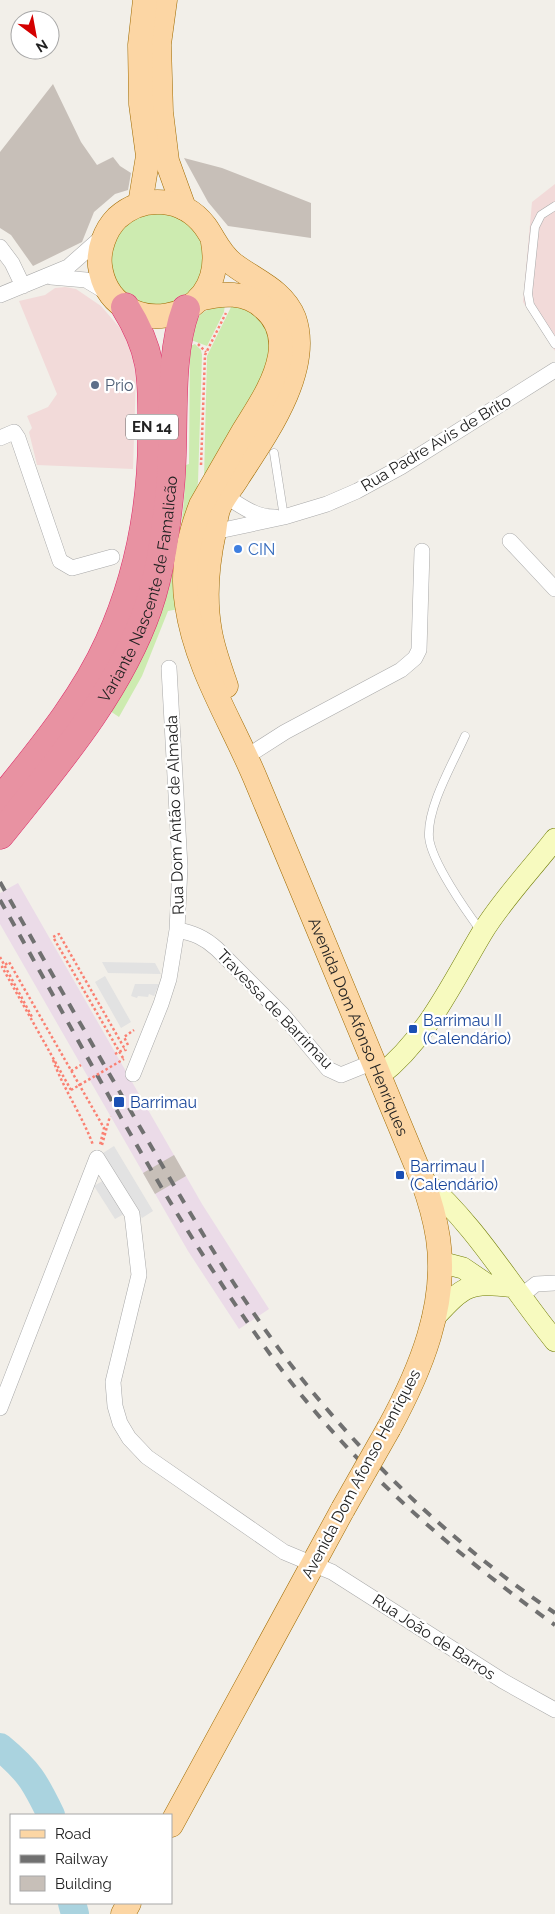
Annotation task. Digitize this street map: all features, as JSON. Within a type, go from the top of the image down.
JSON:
[{"type":"highway","name":"Variante Nascente de Famalicão","points":[[0,834],[85,706],[126,600],[140,552],[150,501],[152,403],[149,360],[142,336],[119,302]]},
{"type":"highway","name":"Variante Nascente de Famalicão","points":[[0,801],[125,660],[148,608],[161,554],[171,478],[176,343],[193,304]]},
{"type":"main road","points":[[140,204],[148,156],[141,104],[140,46],[145,0]]},
{"type":"main road","points":[[165,0],[159,44],[160,104],[167,161],[184,208]]},
{"type":"main road","name":"Avenida Dom Afonso Henriques","points":[[172,1823],[408,1392],[422,1358],[432,1320],[440,1282],[440,1262],[438,1237],[422,1179],[243,749],[198,656],[186,603],[188,548],[215,503],[288,391],[295,373],[299,340],[293,317],[283,300],[267,285],[232,263],[213,242],[197,216],[184,208],[170,203],[155,201],[140,204],[121,215],[106,233],[101,249],[100,266],[104,282],[119,302],[149,316],[174,314],[193,304],[224,294],[246,296],[257,301],[268,311],[277,324],[281,342],[280,357],[269,388],[215,503],[214,532],[208,557],[207,578],[210,632],[243,749]]},
{"type":"main road","name":"Avenida Dom Afonso Henriques","points":[[193,304],[208,286],[214,272],[213,242]]},
{"type":"main road","points":[[376,1069],[394,1065],[420,1034],[464,967],[482,933],[555,839]]},
{"type":"main road","points":[[422,1179],[444,1197],[482,1243],[555,1341]]},
{"type":"main road","points":[[438,1237],[457,1234],[482,1243]]},
{"type":"main road","points":[[440,1262],[463,1268],[485,1283],[517,1291]]},
{"type":"main road","points":[[432,1320],[456,1295],[469,1286],[485,1283]]},
{"type":"street","points":[[0,296],[68,267],[106,233]]},
{"type":"street","points":[[0,247],[12,262],[22,286]]},
{"type":"street","points":[[44,277],[86,280],[119,302]]},
{"type":"street","name":"Rua Padre Avis de Brito","points":[[214,532],[284,517],[334,501],[379,480],[555,370]]},
{"type":"street","points":[[7,435],[18,438],[60,561],[72,568],[112,557]]},
{"type":"street","name":"Rua Padre Avis de Brito","points":[[215,503],[263,517],[284,517]]},
{"type":"street","points":[[510,541],[555,589]]},
{"type":"street","points":[[243,749],[286,732],[401,670],[415,658],[420,640],[422,551]]},
{"type":"street","name":"Rua Dom Antão de Almada","points":[[131,1067],[164,996],[178,930],[180,867],[169,668]]},
{"type":"street","name":"Travessa de Barrimau","points":[[178,930],[200,936],[218,949],[283,1015],[328,1069],[341,1075],[376,1069]]},
{"type":"street","points":[[0,1408],[97,1158]]},
{"type":"street","name":"Rua João de Barros","points":[[97,1158],[132,1214],[139,1275],[113,1382],[115,1406],[120,1423],[129,1438],[147,1457],[284,1552],[314,1562],[332,1572],[510,1685],[555,1710]]},
{"type":"street","points":[[517,1291],[536,1284],[555,1282]]},
{"type":"lane","points":[[555,206],[541,215],[535,227],[528,294],[530,305],[555,344]]},
{"type":"lane","points":[[274,453],[284,517]]},
{"type":"lane","points":[[466,736],[438,798],[431,818],[429,835],[432,851],[482,933]]},
{"type":"path","points":[[201,471],[205,355],[228,308]]},
{"type":"path","points":[[59,934],[125,1048],[131,1067],[53,937],[59,934]]},
{"type":"path","points":[[0,957],[50,1052],[62,1085],[79,1113],[97,1158]]},
{"type":"path","points":[[97,1158],[104,1128],[71,1071],[9,962],[2,966],[71,1090],[131,1067]]},
{"type":"path","points":[[115,1054],[125,1048]]},
{"type":"path","points":[[71,1071],[81,1065]]},
{"type":"path","points":[[97,1158],[110,1116]]},
{"type":"shaded area","points":[[555,184],[555,351],[523,302],[532,202]]},
{"type":"shaded area","name":"Prio","points":[[55,288],[76,289],[101,306],[120,328],[131,347],[136,375],[133,469],[37,465],[29,432],[32,428],[27,416],[48,407],[57,394],[19,301],[45,295]]},
{"type":"shaded area","points":[[18,883],[202,1204],[269,1309],[239,1329],[188,1251],[0,924],[0,893]]},
{"type":"shaded area","points":[[102,962],[155,963],[161,974],[108,973]]},
{"type":"shaded area","points":[[105,976],[131,1022],[121,1028],[95,982]]},
{"type":"shaded area","points":[[135,984],[159,984],[154,996],[149,994],[148,997],[138,996],[137,998],[131,996]]},
{"type":"shaded area","points":[[114,1146],[153,1211],[142,1218],[103,1153]]},
{"type":"shaded area","points":[[104,1180],[124,1214],[115,1219],[94,1186]]},
{"type":"green space","points":[[157,212],[175,216],[190,226],[200,241],[204,259],[200,277],[190,292],[175,302],[157,306],[139,302],[124,292],[114,277],[110,259],[114,241],[124,226],[139,216]]},
{"type":"green space","points":[[233,303],[253,309],[269,330],[269,361],[256,388],[204,479],[207,356]]},
{"type":"green space","points":[[225,304],[224,312],[207,346],[191,340],[200,315],[209,309]]},
{"type":"green space","points":[[195,344],[201,350],[202,355],[198,482],[179,609],[168,611],[142,676],[119,717],[110,711],[155,627],[166,597],[176,560],[184,503],[186,465],[189,464],[190,346]]},
{"type":"building","points":[[53,84],[81,142],[97,165],[113,157],[120,166],[131,173],[128,190],[115,194],[94,212],[82,242],[33,266],[11,235],[0,228],[0,152]]},
{"type":"building","points":[[184,158],[222,168],[311,203],[311,238],[228,226],[208,202]]},
{"type":"building","points":[[174,1155],[186,1176],[155,1194],[143,1173]]},
{"type":"waterway","points":[[0,1747],[25,1770],[50,1814]]},
{"type":"waterway","points":[[72,1904],[75,1914]]},
{"type":"railway","points":[[0,882],[202,1233],[252,1311],[288,1361],[347,1432],[411,1498],[481,1558],[555,1613]]},
{"type":"railway","points":[[0,900],[101,1083],[208,1264],[287,1377],[346,1447],[412,1511],[481,1570],[555,1625]]},
{"type":"place","name":"Prio","points":[[95,385]]},
{"type":"place","name":"CIN","points":[[238,549]]},
{"type":"place","name":"Barrimau II (Calendário)","points":[[413,1029]]},
{"type":"place","name":"Barrimau","points":[[119,1102]]},
{"type":"place","name":"Barrimau I (Calendário)","points":[[400,1175]]}]
